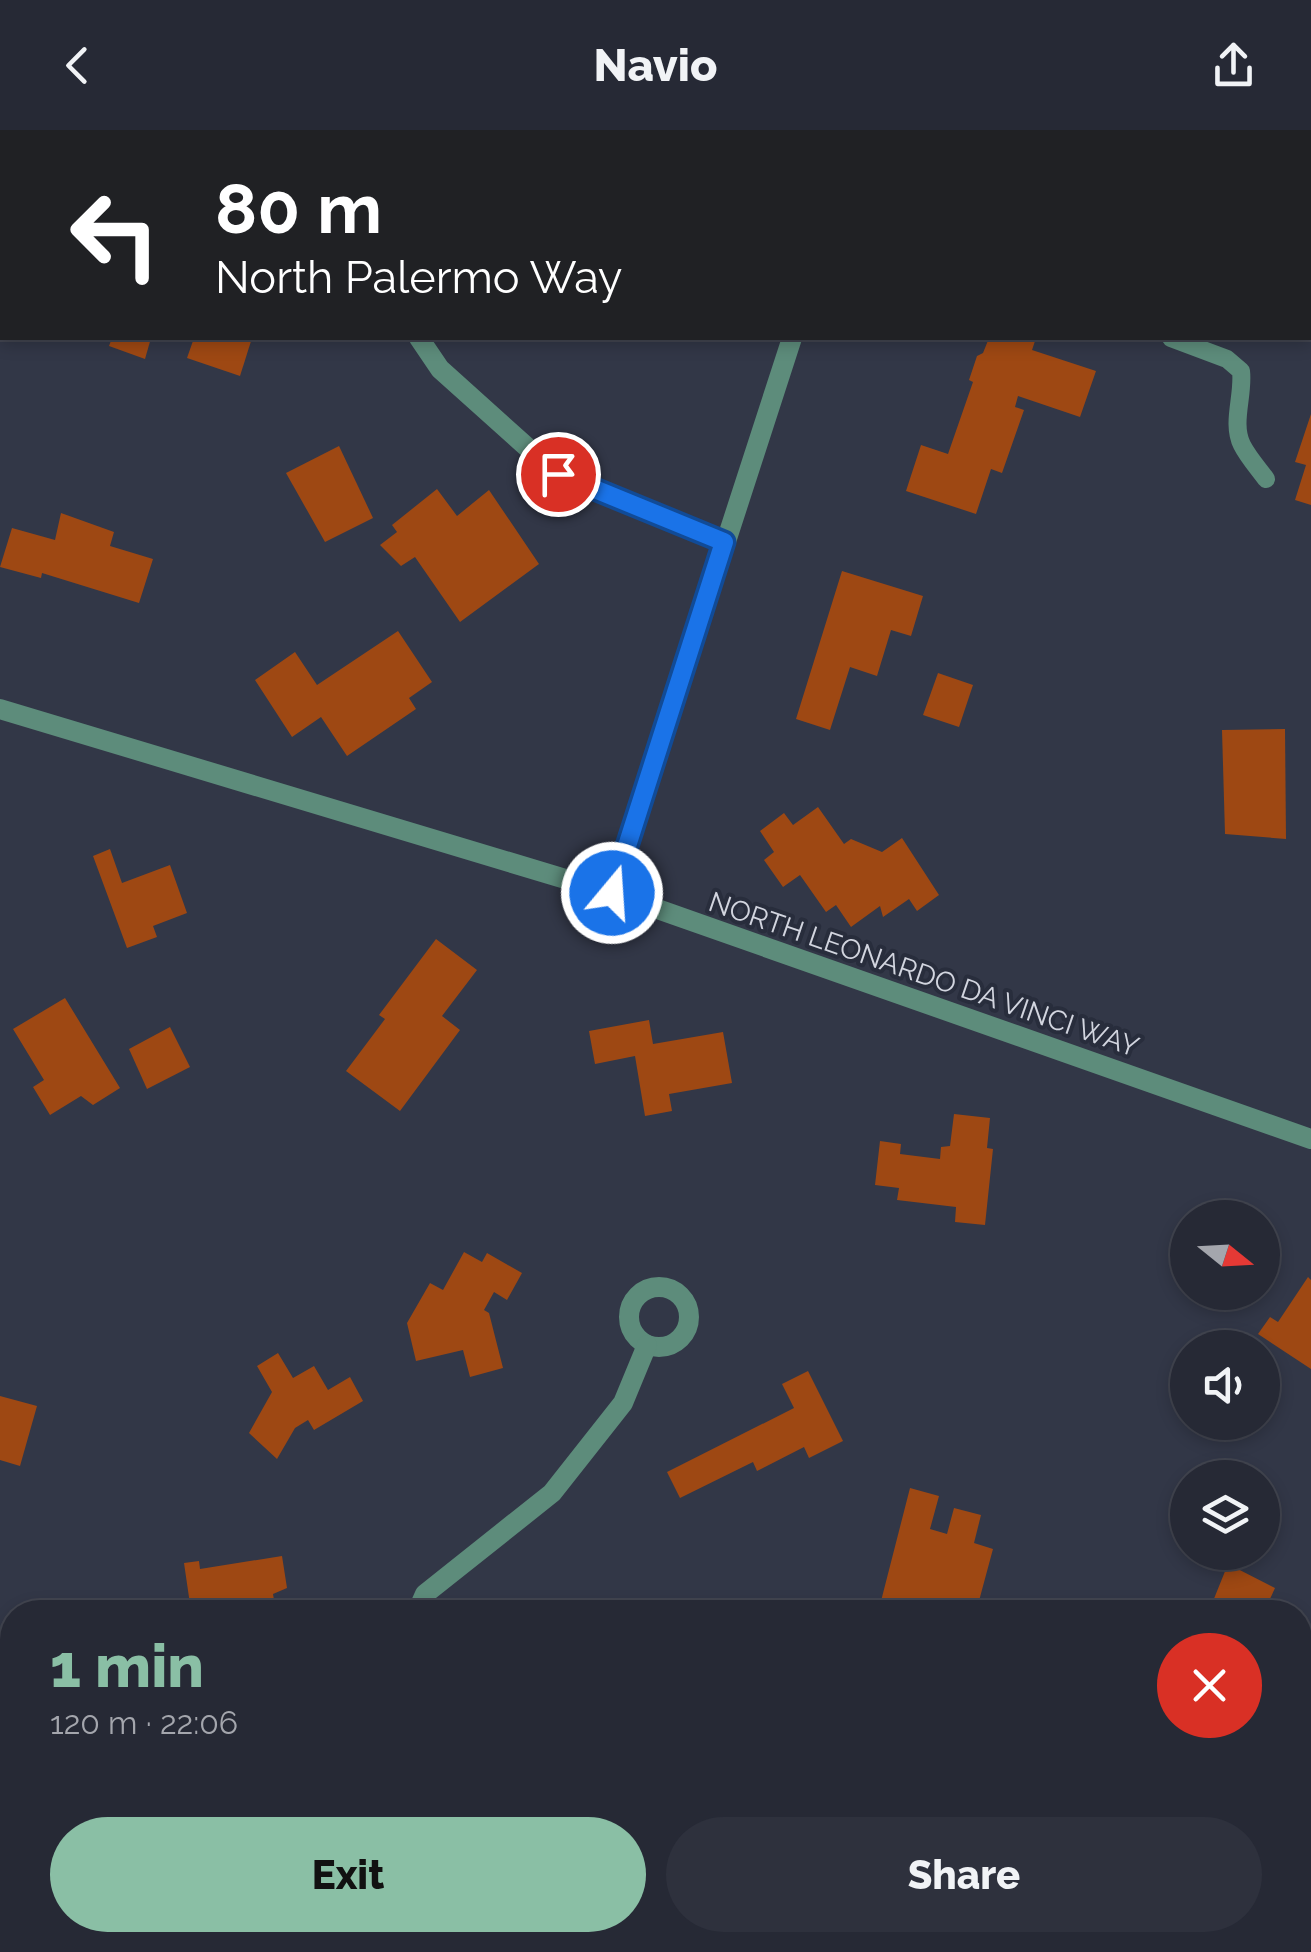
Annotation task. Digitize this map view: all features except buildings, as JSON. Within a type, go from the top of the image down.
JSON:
[{"type":"street","points":[[420,340],[440,369],[558,474],[724,542]]},
{"type":"street","points":[[612,893],[791,340]]},
{"type":"street","name":"NORTH LEONARDO DA VINCI WAY","points":[[0,709],[612,893],[1311,1139]]},
{"type":"street","points":[[423,1600],[425,1594],[552,1494],[623,1403],[647,1345]]},
{"type":"lane","points":[[1176,340],[1227,359],[1241,371],[1240,442],[1266,479]]},
{"type":"route","points":[[558,474],[724,542],[612,893]]}]
